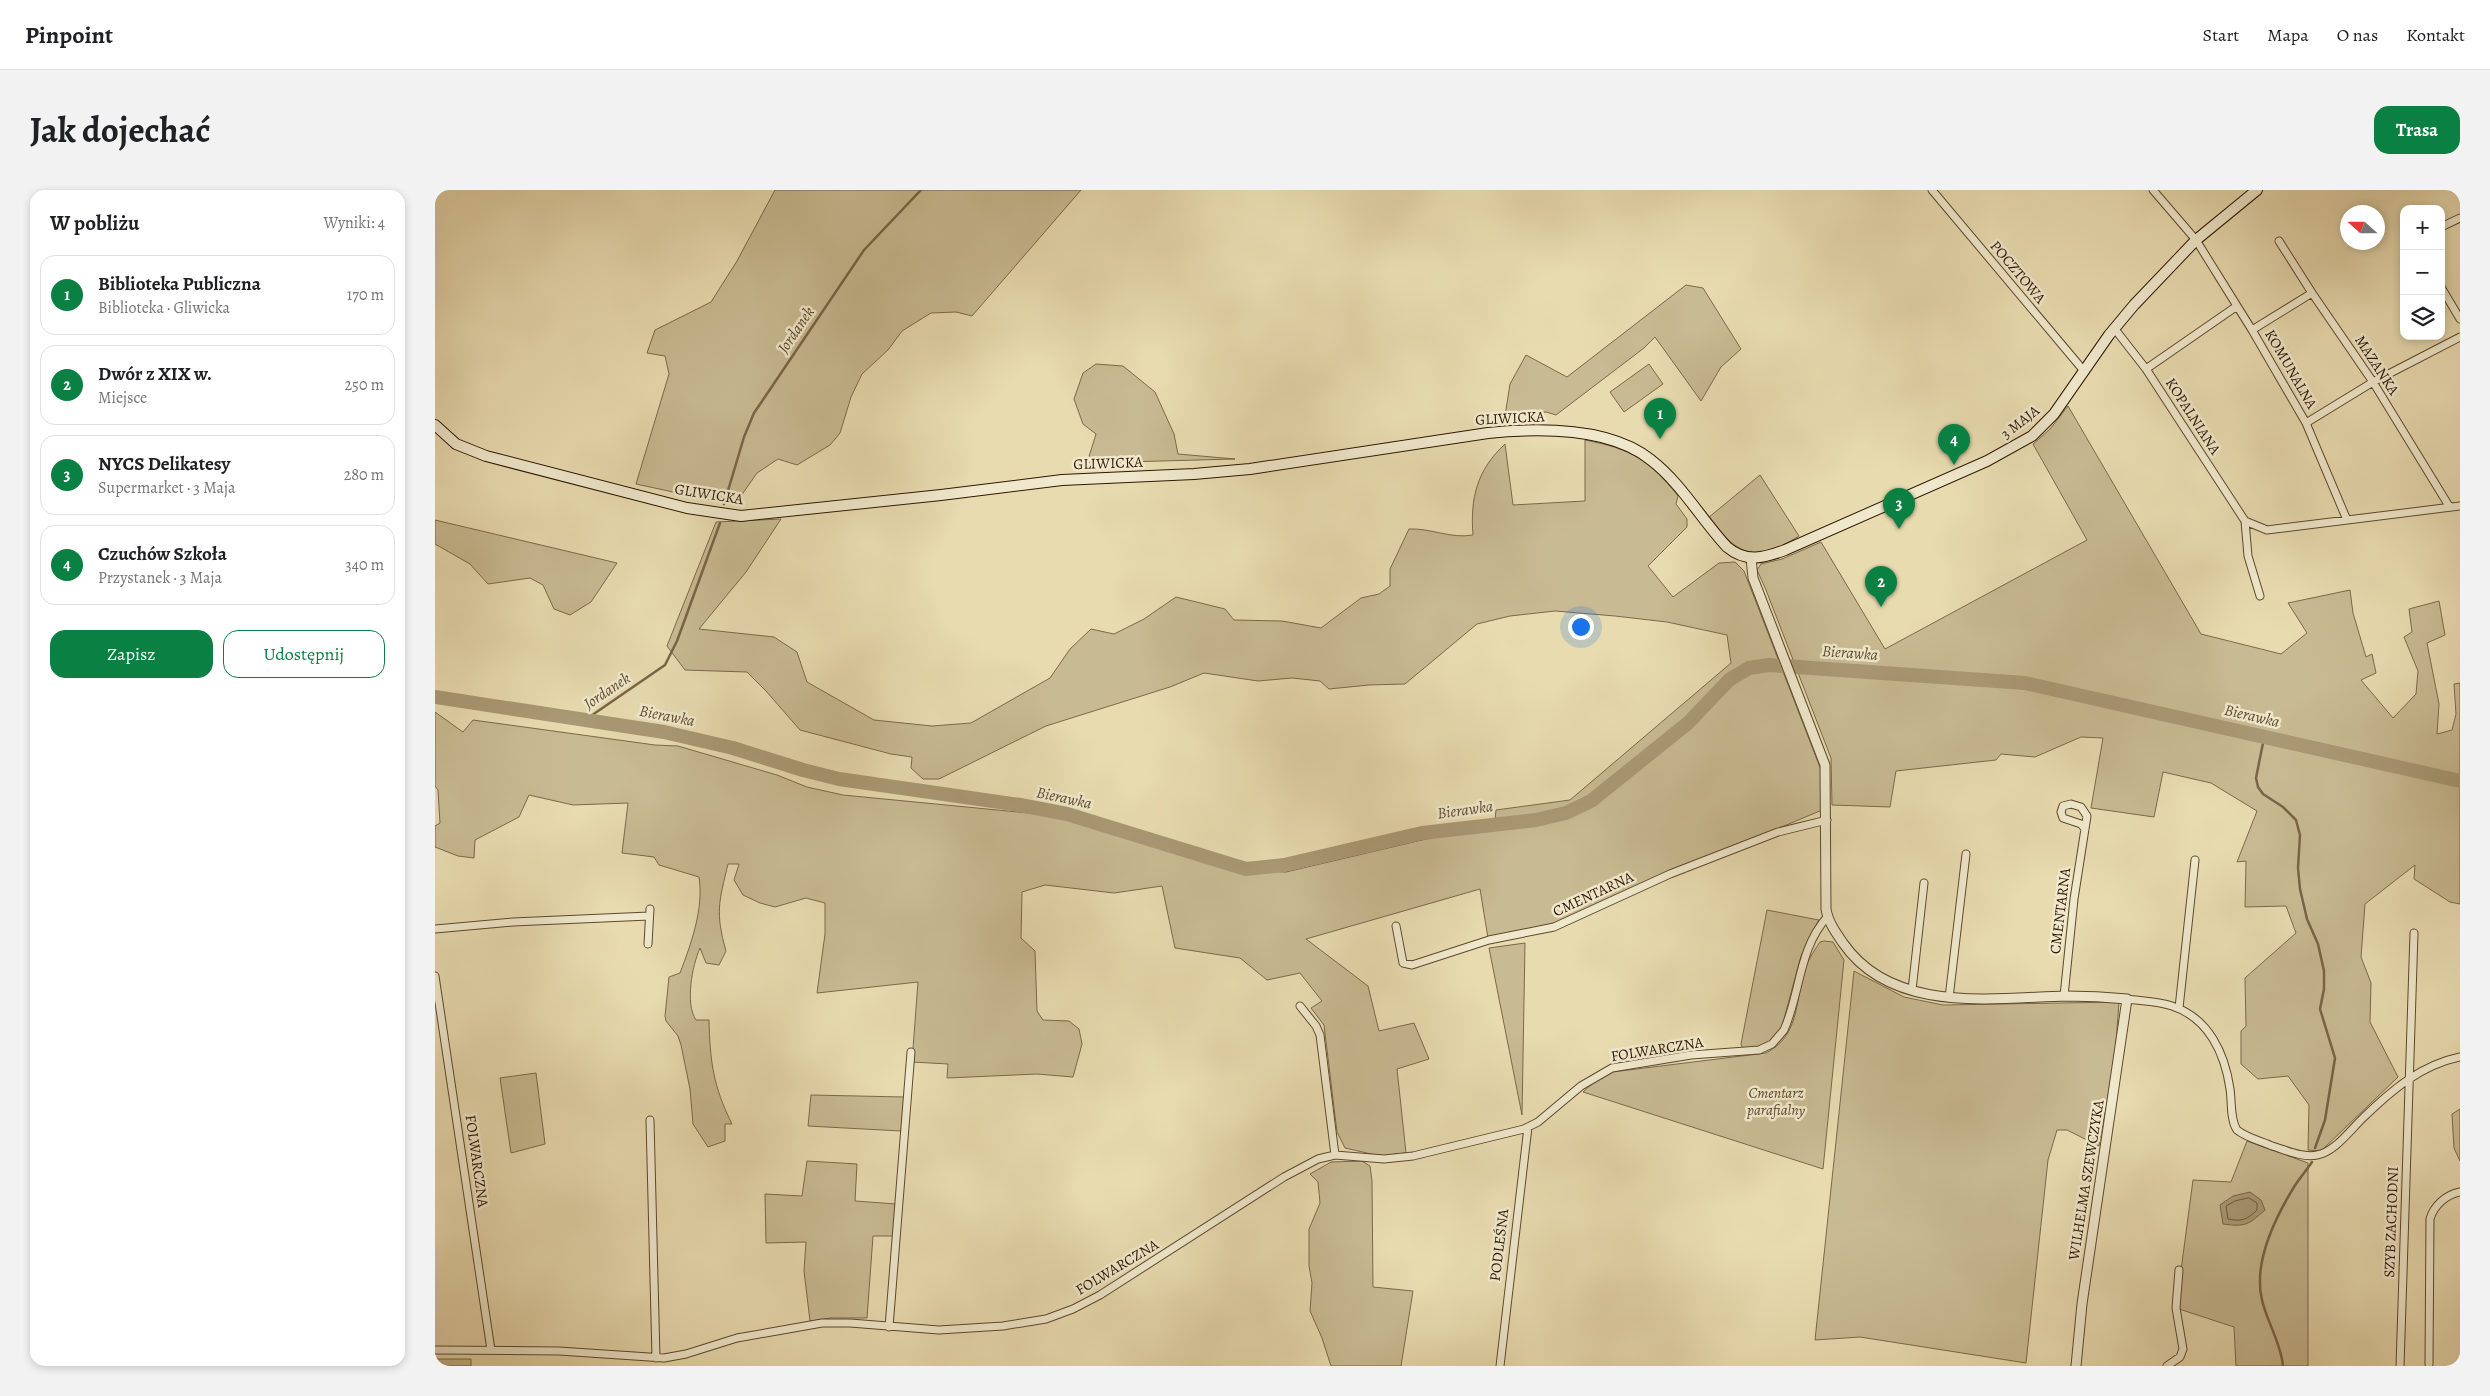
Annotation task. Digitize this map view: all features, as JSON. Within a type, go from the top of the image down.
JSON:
[{"type":"main road","name":"3 MAJA","points":[[1751,558],[1767,556],[1785,550],[2014,448],[2033,436],[2048,421],[2114,328],[2196,240],[2257,190]]},
{"type":"main road","name":"GLIWICKA","points":[[435,424],[456,444],[480,455],[687,508],[741,516],[1062,480],[1219,473],[1488,433],[1527,430],[1564,432],[1614,441],[1644,455],[1667,475],[1727,547],[1737,554],[1751,558]]},
{"type":"street","name":"POCZTOWA","points":[[1932,190],[2084,371]]},
{"type":"street","name":"KOMUNALNA","points":[[2153,190],[2196,240],[2252,330],[2306,423],[2347,520]]},
{"type":"street","points":[[2445,225],[2460,218]]},
{"type":"street","name":"MAZANKA","points":[[2279,240],[2312,293],[2373,382],[2449,506]]},
{"type":"street","points":[[2252,330],[2312,293]]},
{"type":"street","points":[[2445,294],[2460,319]]},
{"type":"street","points":[[2146,369],[2237,306]]},
{"type":"street","name":"KOPALNIANA","points":[[2114,328],[2146,369],[2245,521],[2248,556],[2260,596]]},
{"type":"street","points":[[2306,423],[2373,382],[2460,337]]},
{"type":"street","points":[[2245,521],[2267,530],[2460,506]]},
{"type":"street","points":[[1751,558],[1751,573],[1799,693],[1825,765],[1828,916],[1847,948],[1863,965],[1881,978],[1912,990],[1949,998],[1985,1000],[2064,996],[2127,999],[2179,1008],[2203,1026],[2218,1047],[2229,1078],[2235,1128],[2243,1134],[2291,1152],[2319,1155],[2331,1148],[2385,1097],[2409,1079],[2435,1064],[2460,1057]]},
{"type":"street","name":"CMENTARNA","points":[[1395,926],[1403,963],[1412,965],[1489,940],[1554,927],[1662,877],[1760,838],[1827,820]]},
{"type":"street","name":"CMENTARNA","points":[[2064,996],[2085,829]]},
{"type":"street","points":[[1949,998],[1966,854]]},
{"type":"street","points":[[2179,1008],[2195,860]]},
{"type":"street","points":[[1912,990],[1924,882]]},
{"type":"street","points":[[435,929],[649,913],[648,944]]},
{"type":"street","name":"FOLWARCZNA","points":[[435,1350],[587,1352],[656,1358],[681,1355],[733,1339],[811,1324],[844,1322],[927,1330],[988,1327],[1036,1321],[1063,1314],[1111,1288],[1302,1166],[1318,1159],[1335,1155],[1384,1159],[1413,1156],[1528,1128],[1538,1122],[1581,1086],[1617,1066],[1697,1054],[1753,1051],[1772,1044],[1782,1034],[1788,1021],[1808,947],[1816,931],[1828,916]]},
{"type":"street","name":"SZYB ZACHODNI","points":[[2399,1366],[2414,933]]},
{"type":"street","name":"FOLWARCZNA","points":[[435,976],[491,1350]]},
{"type":"street","name":"WILHELMA SZEWCZYKA","points":[[2076,1366],[2082,1304],[2127,999]]},
{"type":"street","points":[[1300,1006],[1316,1026],[1320,1035],[1335,1155]]},
{"type":"street","points":[[889,1327],[911,1052]]},
{"type":"street","points":[[651,1120],[656,1358]]},
{"type":"street","name":"PODLEŚNA","points":[[1500,1366],[1528,1128]]},
{"type":"street","points":[[2429,1364],[2429,1218],[2440,1202],[2460,1192]]},
{"type":"street","points":[[2167,1366],[2180,1357],[2183,1349],[2176,1308],[2179,1270]]},
{"type":"green space","points":[[775,190],[1081,190],[972,316],[956,312],[931,313],[902,331],[888,350],[862,374],[851,397],[840,433],[830,445],[797,465],[778,459],[757,473],[741,496],[742,503],[710,500],[636,484],[669,374],[665,356],[647,353],[655,330],[711,302],[737,261]]},
{"type":"green space","points":[[1686,285],[1703,288],[1741,349],[1721,367],[1701,401],[1655,337],[1644,348],[1556,415],[1546,412],[1505,416],[1510,384],[1526,355],[1567,377]]},
{"type":"green space","points":[[1096,364],[1123,366],[1155,392],[1174,434],[1178,454],[1235,459],[1087,463],[1096,434],[1083,424],[1074,399],[1083,373]]},
{"type":"green space","points":[[1649,364],[1663,384],[1624,412],[1610,392]]},
{"type":"green space","points":[[2068,406],[2201,634],[2281,654],[2307,633],[2288,603],[2350,590],[2353,613],[2366,657],[2372,654],[2376,673],[2361,680],[2393,718],[2416,694],[2418,671],[2404,637],[2412,632],[2409,609],[2439,601],[2445,635],[2427,643],[2439,704],[2437,734],[2452,730],[2456,714],[2454,684],[2460,683],[2460,904],[2450,902],[2414,879],[2415,865],[2365,904],[2361,957],[2371,983],[2370,1022],[2398,1077],[2321,1151],[2308,1150],[2309,1105],[2288,1076],[2258,1079],[2241,1064],[2241,1031],[2246,1026],[2245,978],[2296,933],[2286,906],[2245,907],[2246,861],[2237,862],[2257,811],[2211,783],[2163,772],[2154,817],[2091,808],[2103,738],[2081,737],[2035,757],[2001,754],[1996,760],[1896,771],[1890,807],[1832,805],[1831,758],[1757,570],[1761,564],[1782,559],[1821,542],[1885,649],[2087,540],[2033,444],[2050,429]]},
{"type":"green space","points":[[1585,440],[1615,447],[1638,457],[1658,473],[1678,496],[1676,504],[1687,519],[1687,527],[1648,566],[1673,597],[1719,563],[1735,562],[1744,571],[1821,770],[1822,810],[1552,924],[1488,938],[1480,889],[1306,939],[1368,986],[1379,1031],[1414,1023],[1429,1059],[1397,1069],[1406,1153],[1380,1156],[1345,1148],[1337,1132],[1324,1025],[1311,1008],[1322,1001],[1300,973],[1267,980],[1240,958],[1175,948],[1162,886],[1114,893],[1045,885],[1022,892],[1021,938],[1035,951],[1037,1011],[1043,1020],[1069,1021],[1079,1029],[1082,1044],[1073,1077],[1037,1074],[947,1078],[948,1064],[912,1062],[918,982],[817,993],[825,934],[825,903],[806,898],[775,907],[760,903],[743,895],[734,880],[739,864],[728,864],[719,907],[720,926],[726,951],[719,965],[706,963],[700,948],[692,974],[690,995],[693,1013],[696,1020],[709,1020],[710,1048],[714,1073],[732,1124],[725,1124],[725,1141],[708,1147],[693,1124],[690,1089],[681,1045],[678,1036],[666,1021],[665,1016],[669,977],[680,973],[698,914],[700,901],[699,877],[659,865],[654,857],[622,853],[628,803],[573,805],[529,795],[519,817],[475,840],[474,858],[458,856],[435,847],[435,826],[440,823],[438,790],[435,786],[435,712],[463,732],[473,720],[655,745],[678,746],[777,775],[807,787],[843,795],[1059,816],[1233,870],[1286,872],[1439,836],[1494,831],[1496,810],[1570,800],[1731,663],[1727,635],[1667,622],[1615,616],[1555,611],[1510,616],[1477,624],[1405,684],[1329,689],[1320,681],[1292,678],[1258,681],[1204,673],[1170,687],[1046,726],[939,779],[923,779],[911,768],[912,757],[891,754],[800,730],[747,672],[685,670],[667,646],[716,522],[781,519],[746,572],[699,629],[774,637],[797,652],[807,682],[874,720],[932,726],[971,723],[1050,678],[1070,649],[1091,629],[1114,634],[1144,619],[1176,597],[1225,609],[1234,620],[1282,621],[1321,628],[1361,598],[1379,594],[1390,586],[1390,569],[1409,529],[1457,536],[1473,535],[1473,509],[1477,485],[1488,464],[1505,444],[1513,505],[1585,501]]},
{"type":"green space","points":[[1760,475],[1799,536],[1783,545],[1759,553],[1739,548],[1729,541],[1708,518]]},
{"type":"green space","points":[[435,520],[617,563],[591,602],[570,615],[554,609],[543,585],[530,578],[488,584],[470,564],[435,544]]},
{"type":"green space","points":[[1767,910],[1819,920],[1801,956],[1781,1030],[1770,1043],[1760,1047],[1743,1049],[1741,1044]]},
{"type":"green space","name":"Cmentarz parafialny","points":[[1820,942],[1833,942],[1844,960],[1823,1169],[1583,1092],[1604,1073],[1766,1053],[1785,1038],[1794,1018],[1807,965]]},
{"type":"green space","points":[[1525,943],[1522,1115],[1489,948]]},
{"type":"green space","points":[[1854,971],[1904,997],[1943,1005],[2119,1002],[2115,1057],[2099,1146],[2067,1130],[2057,1130],[2048,1160],[2026,1363],[1860,1337],[1815,1340]]},
{"type":"green space","points":[[536,1073],[545,1144],[511,1153],[500,1078]]},
{"type":"green space","points":[[811,1095],[904,1097],[901,1131],[808,1126]]},
{"type":"green space","points":[[2460,1109],[2460,1161],[2454,1148],[2452,1114]]},
{"type":"green space","points":[[2247,1141],[2308,1163],[2308,1366],[2236,1366],[2234,1327],[2176,1308],[2193,1180],[2231,1182]]},
{"type":"green space","points":[[807,1161],[857,1164],[855,1201],[896,1204],[894,1236],[873,1236],[867,1318],[831,1318],[810,1321],[804,1271],[806,1242],[766,1243],[765,1194],[802,1196]]},
{"type":"green space","points":[[1362,1161],[1370,1166],[1372,1181],[1373,1287],[1413,1291],[1401,1366],[1331,1366],[1322,1338],[1310,1311],[1312,1283],[1309,1266],[1309,1229],[1320,1203],[1318,1182],[1310,1174],[1331,1162]]},
{"type":"green space","points":[[435,1359],[471,1359],[471,1366],[435,1366]]},
{"type":"water","points":[[2250,1192],[2261,1200],[2265,1210],[2246,1224],[2223,1224],[2220,1205],[2233,1196]]},
{"type":"waterway","name":"Jordanek","points":[[724,504],[744,437],[754,413],[864,250],[921,190]]},
{"type":"waterway","name":"Jordanek","points":[[585,720],[665,665],[677,641],[720,523]]},
{"type":"waterway","name":"Bierawka","points":[[435,697],[664,732],[733,748],[839,779],[1020,805],[1067,814],[1246,869],[1284,865],[1422,833],[1536,820],[1566,813],[1591,801],[1688,723],[1729,680],[1749,668],[1769,665],[2025,683],[2460,781]]},
{"type":"waterway","points":[[2264,738],[2256,778],[2258,787],[2263,794],[2283,807],[2296,820],[2300,835],[2298,868],[2300,889],[2307,919],[2318,944],[2324,971],[2324,989],[2320,1009],[2335,1058],[2325,1120],[2315,1148]]},
{"type":"waterway","points":[[2283,1366],[2280,1349],[2262,1300],[2260,1286],[2263,1256],[2280,1213],[2294,1187],[2312,1162]]},
{"type":"place","name":"Biblioteka Publiczna","points":[[1660,439]]},
{"type":"place","name":"Czuchów Szkoła","points":[[1954,465]]},
{"type":"place","name":"NYCS Delikatesy","points":[[1899,529]]},
{"type":"place","name":"Dwór z XIX w.","points":[[1881,607]]}]
